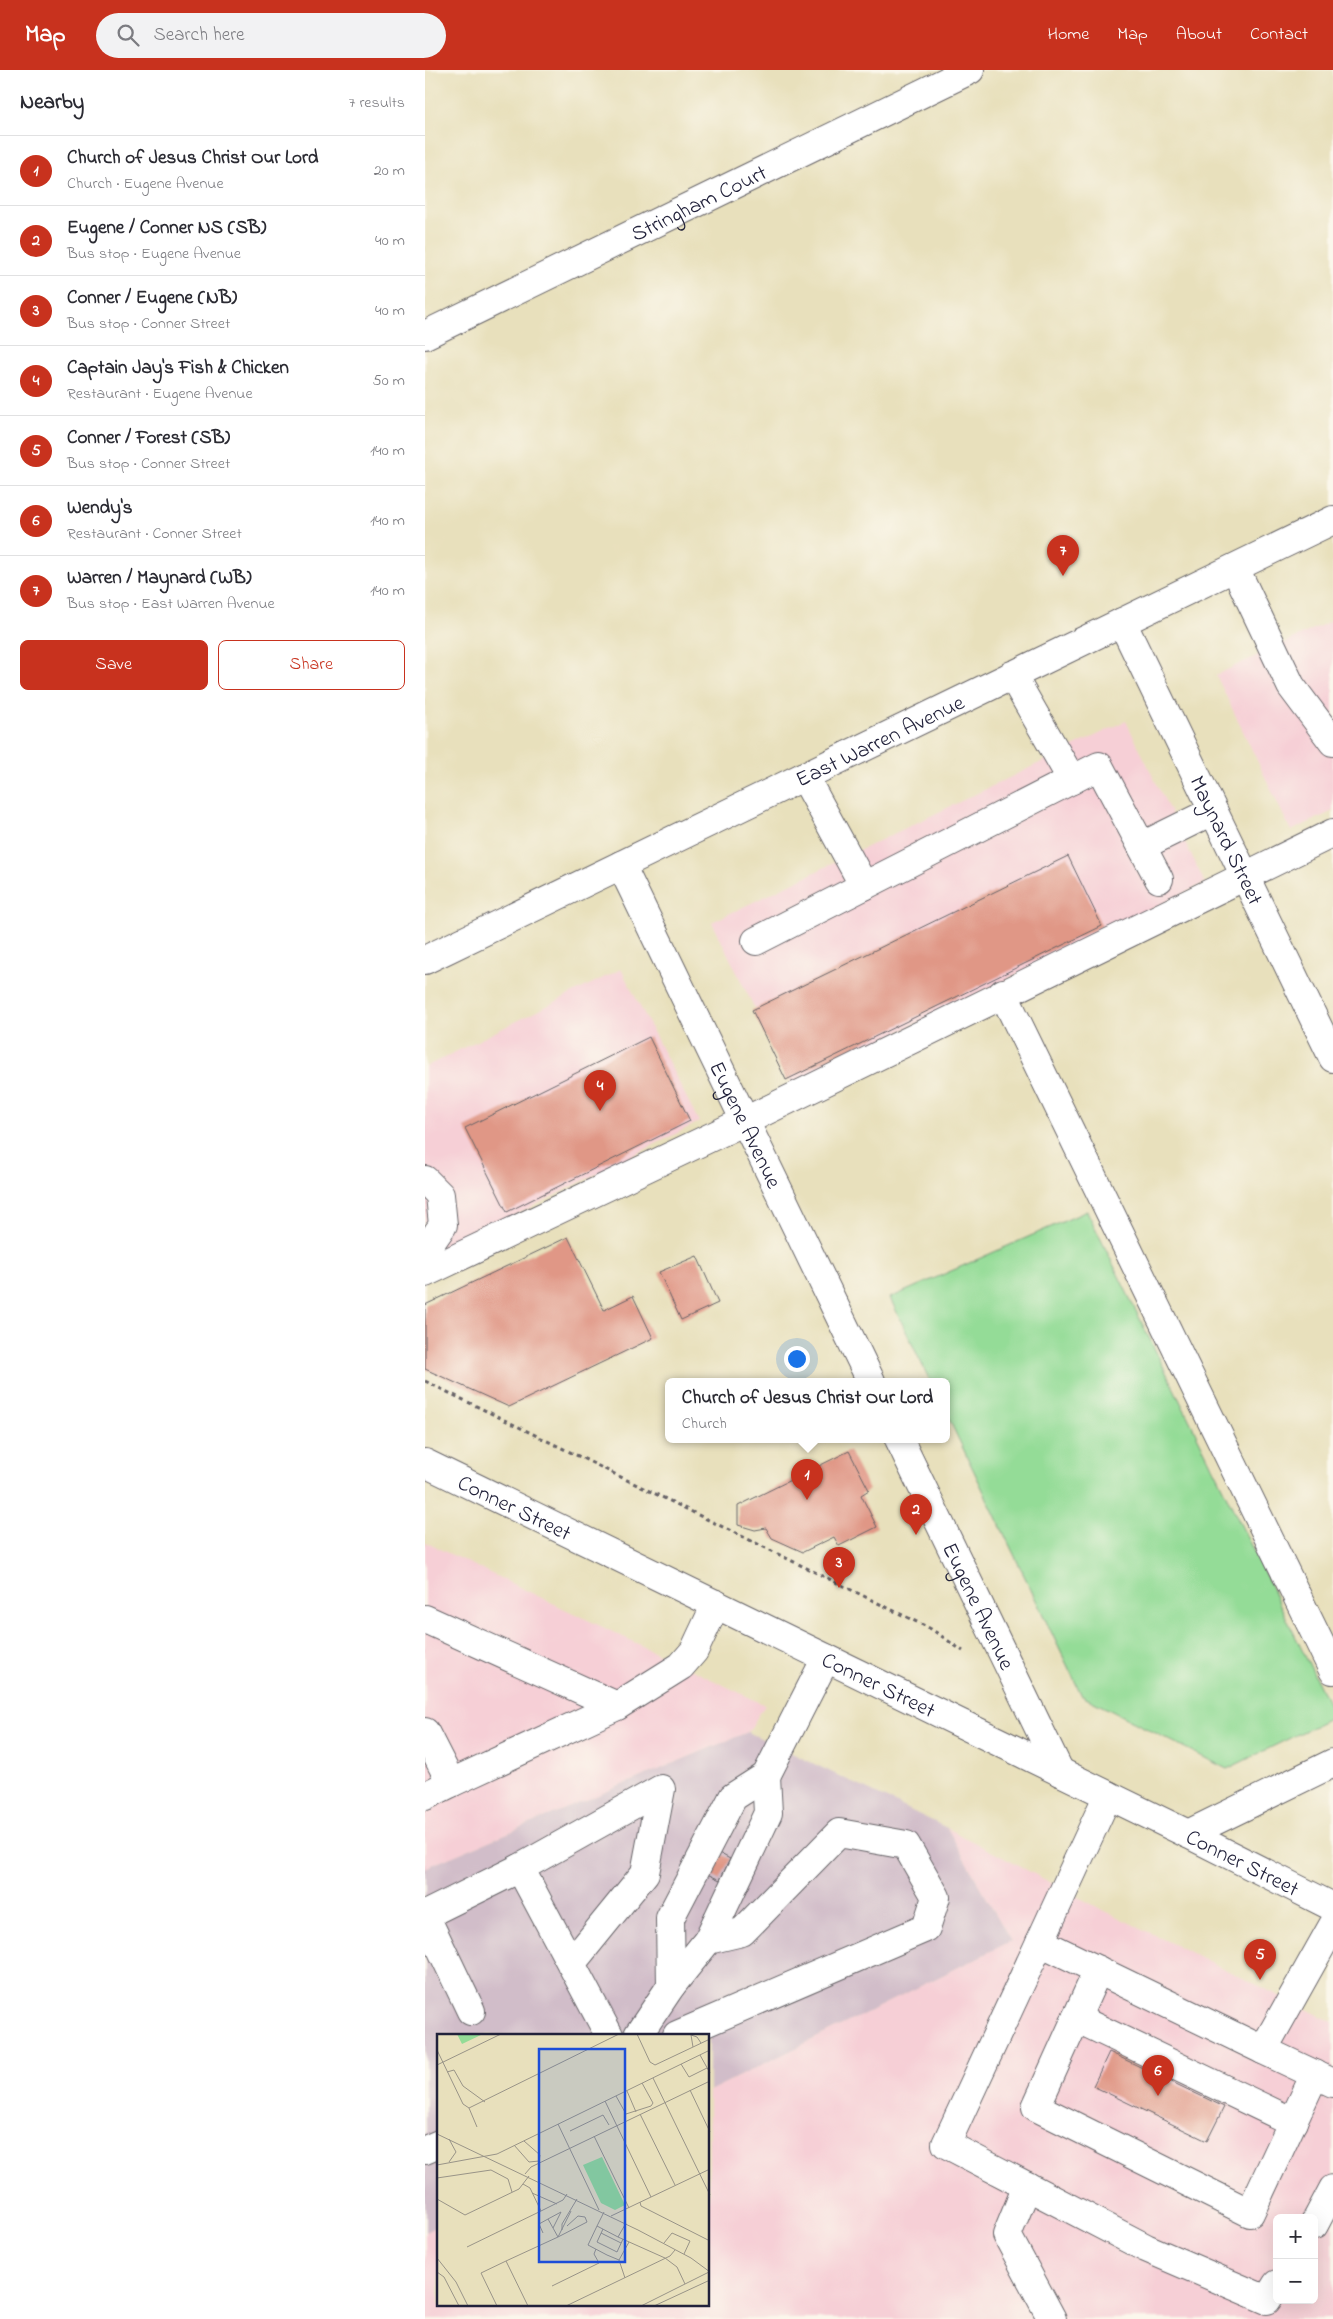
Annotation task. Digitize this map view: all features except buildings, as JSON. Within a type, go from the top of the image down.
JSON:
[{"type":"main road","name":"Stringham Court","points":[[425,335],[970,70]]},
{"type":"main road","name":"East Warren Avenue","points":[[425,960],[1333,520]]},
{"type":"main road","points":[[1235,568],[1291,686],[1333,742]]},
{"type":"main road","name":"Maynard Street","points":[[1122,622],[1333,1058]]},
{"type":"main road","points":[[1012,676],[1073,780]]},
{"type":"main road","points":[[756,941],[1099,766],[1159,878]]},
{"type":"main road","points":[[804,776],[864,886]]},
{"type":"main road","points":[[1141,846],[1213,812]]},
{"type":"main road","points":[[425,1273],[745,1120],[1333,833]]},
{"type":"main road","name":"Eugene Avenue","points":[[621,865],[870,1378]]},
{"type":"main road","points":[[1003,994],[1333,1670]]},
{"type":"main road","points":[[425,1180],[440,1195],[443,1225],[425,1251]]},
{"type":"main road","name":"Eugene Avenue","points":[[901,1443],[1060,1772]]},
{"type":"main road","name":"Conner Street","points":[[425,1463],[1188,1834],[1333,1907]]},
{"type":"main road","points":[[425,1796],[617,1706],[681,1666],[694,1651],[717,1604]]},
{"type":"main road","points":[[425,1619],[617,1706]]},
{"type":"main road","points":[[638,2034],[671,1986],[708,1940],[768,1813],[766,1776],[826,1658]]},
{"type":"main road","points":[[425,1732],[451,1783]]},
{"type":"main road","points":[[1188,1834],[1333,1763]]},
{"type":"main road","points":[[671,1986],[670,1918],[733,1797],[766,1776]]},
{"type":"main road","points":[[471,2011],[425,1916],[520,1868],[661,1789],[645,1873],[571,1964]]},
{"type":"main road","points":[[1108,1795],[946,2144],[1146,2248],[1269,2301]]},
{"type":"main road","points":[[679,2034],[926,1928],[936,1897],[906,1845],[839,1833],[742,1932],[708,1940]]},
{"type":"main road","points":[[520,1868],[608,2034]]},
{"type":"main road","points":[[1263,2050],[1333,1925]]},
{"type":"main road","points":[[1040,1942],[1324,2079],[1293,2122],[1250,2213],[1036,2107],[1097,1970]]},
{"type":"main road","points":[[1076,2018],[1293,2122]]},
{"type":"main road","points":[[425,2150],[437,2145]]},
{"type":"main road","points":[[1027,2186],[1007,2235],[1052,2319]]},
{"type":"main road","points":[[1318,2217],[1333,2188]]},
{"type":"path","points":[[425,1382],[931,1629],[964,1652]]},
{"type":"shaded area","points":[[1333,620],[1333,811],[1291,831],[1216,675]]},
{"type":"shaded area","points":[[1126,721],[1205,883],[792,1084],[712,922]]},
{"type":"shaded area","points":[[621,969],[699,1122],[508,1219],[425,1258],[425,1067]]},
{"type":"shaded area","points":[[425,1542],[765,1705],[748,1732],[425,1868]]},
{"type":"shaded area","points":[[748,1732],[947,1828],[1011,1941],[710,2091],[710,2034],[437,2034],[437,2226],[425,2232],[425,1868]]},
{"type":"shaded area","points":[[947,1828],[1099,1908],[1333,2022],[1333,2319],[425,2319],[425,2232],[437,2226],[437,2306],[710,2306],[710,2091],[1011,1941]]},
{"type":"green space","points":[[1087,1211],[1333,1713],[1333,1717],[1227,1769],[1082,1696],[950,1421],[950,1378],[929,1378],[890,1298]]},
{"type":"place","name":"Warren / Maynard (WB)","points":[[1063,576]]},
{"type":"place","name":"Captain Jay's Fish & Chicken","points":[[600,1111]]},
{"type":"place","name":"Church of Jesus Christ Our Lord","points":[[807,1500]]},
{"type":"place","name":"Eugene / Conner NS (SB)","points":[[916,1535]]},
{"type":"place","name":"Conner / Eugene (NB)","points":[[839,1588]]},
{"type":"place","name":"Conner / Forest (SB)","points":[[1260,1980]]},
{"type":"place","name":"Wendy's","points":[[1158,2096]]}]
